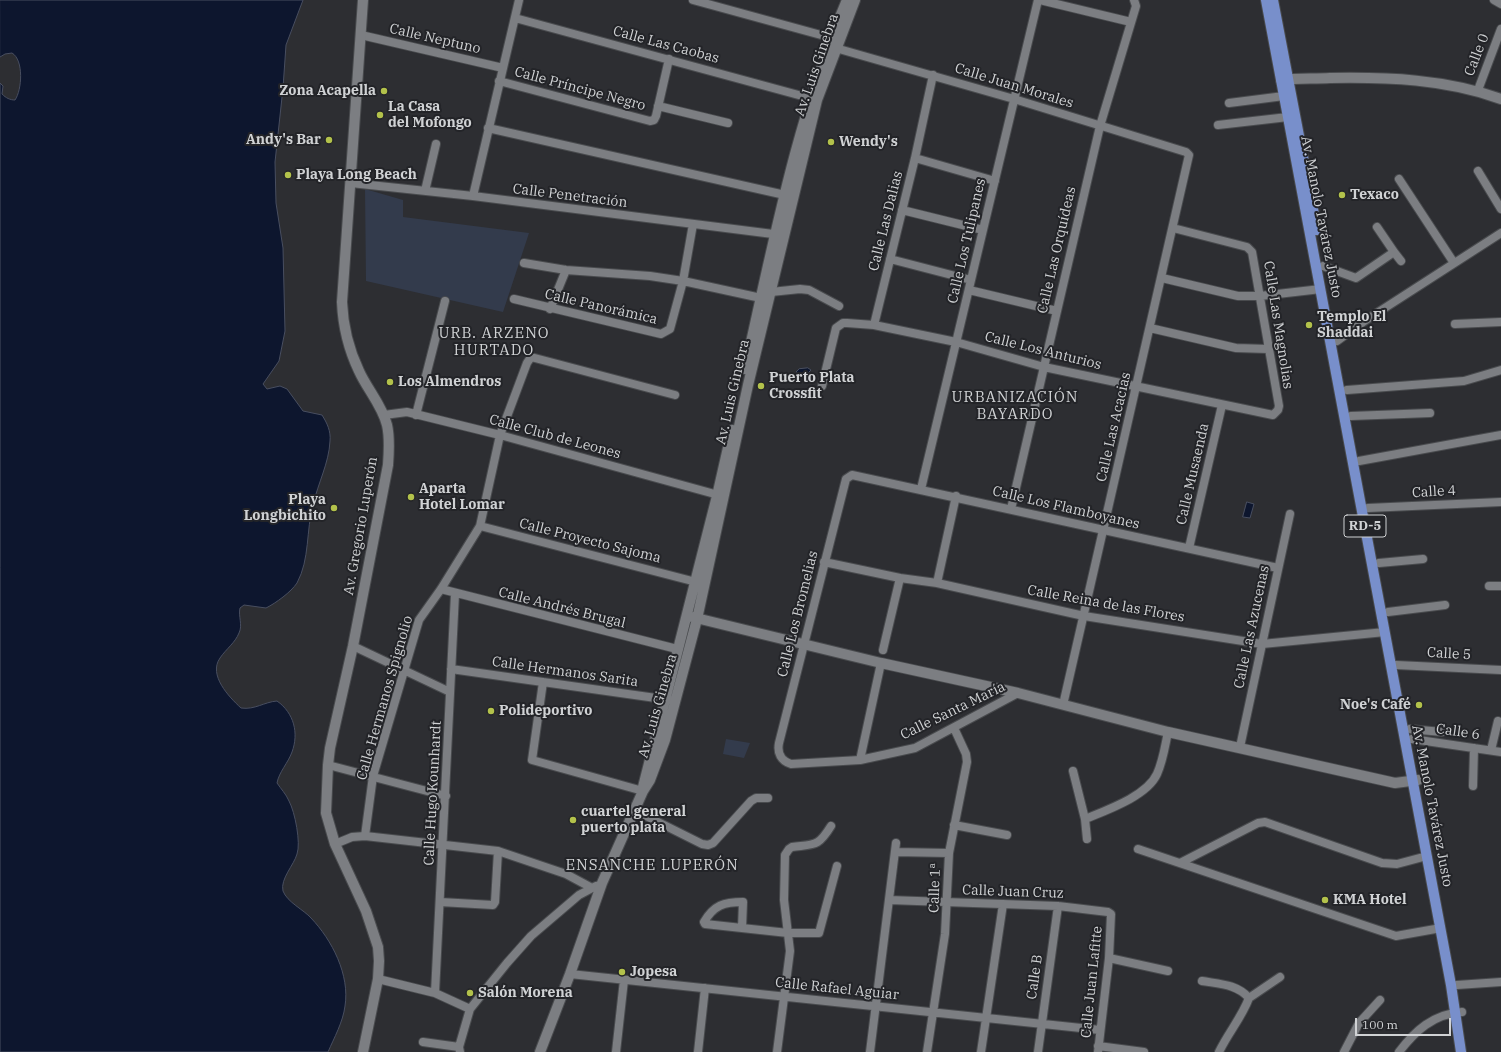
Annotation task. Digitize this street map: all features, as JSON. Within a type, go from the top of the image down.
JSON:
[{"type":"main road","name":"Av. Manolo Tavárez Justo","points":[[1266,0],[1285,80],[1323,266],[1388,612],[1396,665],[1411,734],[1415,780],[1427,856],[1467,1052]]},
{"type":"main road","name":"Av. Manolo Tavárez Justo","points":[[1274,0],[1285,80],[1284,96],[1385,632],[1457,985],[1461,1052]]},
{"type":"street","name":"Av. Gregorio Luperón","points":[[363,0],[342,302],[343,324],[347,343],[359,371],[384,415],[389,438],[388,465],[353,646],[330,748],[326,813],[335,844],[373,928],[378,947],[378,979],[363,1052]]},
{"type":"street","points":[[473,196],[519,0]]},
{"type":"street","name":"Calle Juan Morales","points":[[693,0],[714,2],[833,44],[1186,152],[1189,155]]},
{"type":"street","name":"Av. Luis Ginebra","points":[[721,496],[761,298],[781,235],[785,195],[814,99],[847,0]]},
{"type":"street","name":"Av. Luis Ginebra","points":[[833,44],[855,0]]},
{"type":"street","points":[[1039,0],[1131,22]]},
{"type":"street","name":"Calle Los Tulipanes","points":[[921,488],[1039,0]]},
{"type":"street","name":"Calle Las Orquídeas","points":[[1011,509],[1100,126],[1136,6],[1134,0]]},
{"type":"street","points":[[1494,0],[1501,4]]},
{"type":"street","name":"Calle Las Caobas","points":[[514,18],[814,99]]},
{"type":"street","name":"Calle 0","points":[[1478,90],[1501,29]]},
{"type":"street","name":"Calle Neptuno","points":[[361,35],[502,68]]},
{"type":"street","points":[[669,59],[658,106],[728,123]]},
{"type":"street","name":"Calle Las Dalias","points":[[874,325],[915,158],[933,75]]},
{"type":"street","points":[[1285,80],[1352,78],[1411,79],[1478,90],[1501,98]]},
{"type":"street","name":"Calle Príncipe Negro","points":[[499,81],[650,121],[654,120],[658,106]]},
{"type":"street","points":[[1229,103],[1284,96]]},
{"type":"street","name":"Av. Luis Ginebra","points":[[670,700],[677,650],[686,616],[699,583],[721,496],[771,292],[781,235],[814,99]]},
{"type":"street","points":[[1218,125],[1288,116]]},
{"type":"street","points":[[488,128],[785,195]]},
{"type":"street","points":[[425,191],[436,144]]},
{"type":"street","name":"Calle Las Acacias","points":[[1063,705],[1189,155]]},
{"type":"street","points":[[915,158],[995,181]]},
{"type":"street","points":[[1478,171],[1501,209]]},
{"type":"street","points":[[1399,179],[1454,263]]},
{"type":"street","name":"Calle Penetración","points":[[351,183],[473,196],[781,235]]},
{"type":"street","points":[[902,210],[983,230]]},
{"type":"street","name":"Calle Panorámica","points":[[514,299],[550,309],[661,334],[670,329],[683,281],[693,224]]},
{"type":"street","points":[[1377,227],[1402,261]]},
{"type":"street","name":"Calle Las Magnolias","points":[[1173,228],[1247,247],[1254,257],[1278,406],[1277,413]]},
{"type":"street","points":[[1337,341],[1363,322],[1501,233]]},
{"type":"street","points":[[1323,266],[1356,278],[1394,252]]},
{"type":"street","points":[[890,259],[971,280]]},
{"type":"street","points":[[524,263],[566,270],[650,276],[683,281],[761,298]]},
{"type":"street","points":[[550,309],[566,270]]},
{"type":"street","points":[[1162,278],[1238,296],[1260,296],[1321,289]]},
{"type":"street","points":[[771,292],[800,288],[809,290],[839,306]]},
{"type":"street","points":[[969,290],[1057,311]]},
{"type":"street","points":[[416,415],[445,301]]},
{"type":"street","points":[[1455,324],[1501,322]]},
{"type":"street","name":"Calle Los Anturios","points":[[822,386],[836,328],[842,323],[874,325],[956,342],[1044,367],[1269,415],[1277,413]]},
{"type":"street","points":[[1150,328],[1236,348],[1268,349]]},
{"type":"street","name":"Calle Hermanos Spignolio","points":[[365,836],[373,776],[419,620],[441,589],[480,526],[500,435],[527,363],[531,358],[675,395]]},
{"type":"street","points":[[1346,390],[1464,381],[1501,370]]},
{"type":"street","name":"Calle Musaenda","points":[[1189,548],[1222,405]]},
{"type":"street","name":"Calle Club de Leones","points":[[384,415],[407,412],[500,435],[721,496]]},
{"type":"street","points":[[1351,416],[1430,413]]},
{"type":"street","points":[[1359,461],[1501,435]]},
{"type":"street","name":"Calle Los Flamboyanes","points":[[848,476],[852,475],[921,488],[1278,568]]},
{"type":"street","name":"Calle Los Bromelias","points":[[782,759],[778,748],[805,645],[824,562],[848,476]]},
{"type":"street","points":[[937,583],[956,496]]},
{"type":"street","name":"Calle 4","points":[[1368,508],[1501,502]]},
{"type":"street","name":"Calle Las Azucenas","points":[[1240,747],[1290,514]]},
{"type":"street","name":"Calle Proyecto Sajoma","points":[[480,526],[699,583]]},
{"type":"street","points":[[1379,563],[1423,559]]},
{"type":"street","name":"Calle Reina de las Flores","points":[[824,562],[900,578],[937,583],[1084,616],[1262,644],[1385,632]]},
{"type":"street","points":[[883,650],[900,578]]},
{"type":"street","name":"Av. Luis Ginebra","points":[[540,1051],[570,974],[597,886],[643,791],[644,779],[697,619],[699,583]]},
{"type":"street","points":[[1489,586],[1501,586]]},
{"type":"street","name":"Calle Andrés Brugal","points":[[441,589],[455,594],[677,650]]},
{"type":"street","name":"Calle Hugo Kounhardt","points":[[436,992],[455,594]]},
{"type":"street","points":[[1388,612],[1445,604]]},
{"type":"street","points":[[686,616],[881,663],[1018,693],[1168,732],[1395,783],[1415,780]]},
{"type":"street","points":[[353,646],[450,692]]},
{"type":"street","points":[[860,760],[881,663]]},
{"type":"street","name":"Calle 5","points":[[1396,665],[1501,670]]},
{"type":"street","name":"Calle Hermanos Sarita","points":[[451,669],[670,700]]},
{"type":"street","points":[[543,682],[532,760],[643,791]]},
{"type":"street","name":"Calle Santa María","points":[[782,759],[791,764],[860,760],[915,748],[1018,693]]},
{"type":"street","points":[[1491,750],[1498,721]]},
{"type":"street","name":"Calle 1ª","points":[[927,1052],[945,934],[949,853],[967,758],[954,728]]},
{"type":"street","points":[[1085,819],[1123,802],[1150,784],[1157,774],[1168,732]]},
{"type":"street","points":[[1411,734],[1442,732]]},
{"type":"street","name":"Calle 6","points":[[1411,734],[1474,748],[1501,752]]},
{"type":"street","points":[[1472,786],[1474,748]]},
{"type":"street","points":[[328,766],[373,776],[446,796]]},
{"type":"street","points":[[1073,771],[1085,819],[1087,839]]},
{"type":"street","points":[[634,810],[702,844],[708,845],[713,843],[751,801],[756,798],[768,798]]},
{"type":"street","points":[[1180,863],[1258,823],[1265,822],[1382,863],[1397,864],[1427,856]]},
{"type":"street","points":[[954,825],[1007,835]]},
{"type":"street","points":[[777,1052],[790,951],[784,900],[787,852],[792,847],[817,844],[822,840],[831,826]]},
{"type":"street","points":[[335,844],[352,837],[365,836],[444,843],[498,851],[597,886]]},
{"type":"street","points":[[870,1052],[896,843]]},
{"type":"street","points":[[1138,849],[1396,936],[1441,928]]},
{"type":"street","points":[[440,902],[493,905],[495,902],[498,851]]},
{"type":"street","points":[[895,852],[949,853]]},
{"type":"street","points":[[742,928],[743,902],[725,902],[711,912],[704,922],[705,924],[788,933],[817,934],[820,932],[837,866]]},
{"type":"street","points":[[423,1042],[460,1049],[470,1009],[531,936],[579,895],[597,886]]},
{"type":"street","name":"Calle Juan Cruz","points":[[889,900],[1058,906],[1108,912],[1111,914]]},
{"type":"street","points":[[982,1052],[985,1018],[1003,904]]},
{"type":"street","name":"Calle B","points":[[1038,1052],[1058,906]]},
{"type":"street","name":"Calle Juan Lafitte","points":[[1098,1049],[1109,958],[1111,914]]},
{"type":"street","points":[[1109,958],[1168,971]]},
{"type":"street","name":"Calle Rafael Aguiar","points":[[570,974],[1100,1030]]},
{"type":"street","points":[[1219,1052],[1232,1026],[1244,1012],[1249,998],[1280,976]]},
{"type":"street","points":[[378,979],[436,992],[470,1009]]},
{"type":"street","points":[[616,1052],[624,980]]},
{"type":"street","points":[[1202,981],[1228,985],[1243,991],[1249,998]]},
{"type":"street","points":[[1457,985],[1501,982]]},
{"type":"street","points":[[698,1052],[705,988]]},
{"type":"street","points":[[1344,1052],[1359,1023],[1380,1000]]},
{"type":"street","points":[[1398,1052],[1410,1037],[1426,1023],[1446,1014],[1459,1012]]},
{"type":"street","points":[[1098,1049],[1144,1052]]},
{"type":"shaded area","points":[[0,0],[303,0],[286,45],[275,162],[276,203],[283,248],[285,331],[279,361],[263,384],[267,389],[280,386],[287,389],[303,411],[322,415],[329,430],[329,449],[326,465],[313,505],[304,564],[297,583],[283,597],[266,608],[244,605],[240,608],[241,627],[239,633],[220,658],[217,665],[217,671],[218,678],[226,692],[241,708],[251,708],[277,701],[288,711],[294,724],[295,738],[292,752],[277,783],[291,806],[297,828],[298,843],[297,854],[284,882],[283,891],[288,899],[308,915],[319,927],[332,947],[342,970],[346,994],[344,1012],[328,1052],[0,1052],[0,83],[3,86],[2,94],[11,100],[15,100],[19,89],[21,75],[19,62],[12,53],[5,54],[0,57]]},
{"type":"shaded area","points":[[365,189],[403,200],[403,217],[529,233],[503,312],[366,281]]},
{"type":"shaded area","points":[[808,368],[811,370],[808,373],[799,374],[796,372],[799,369]]},
{"type":"shaded area","points":[[1247,502],[1254,504],[1250,518],[1243,517]]},
{"type":"shaded area","points":[[726,739],[750,743],[744,758],[723,754]]},
{"type":"place","name":"Zona Acapella","points":[[384,91]]},
{"type":"place","name":"La Casa del Mofongo","points":[[380,115]]},
{"type":"place","name":"Andy's Bar","points":[[329,140]]},
{"type":"place","name":"Wendy's","points":[[831,142]]},
{"type":"place","name":"Playa Long Beach","points":[[288,175]]},
{"type":"place","name":"Texaco","points":[[1342,195]]},
{"type":"place","name":"Templo El Shaddai","points":[[1309,325]]},
{"type":"place","name":"Los Almendros","points":[[390,382]]},
{"type":"place","name":"Puerto Plata Crossfit","points":[[761,386]]},
{"type":"place","name":"Aparta Hotel Lomar","points":[[411,497]]},
{"type":"place","name":"Playa Longbichito","points":[[334,508]]},
{"type":"place","name":"Noe's Café","points":[[1419,705]]},
{"type":"place","name":"Polideportivo","points":[[491,711]]},
{"type":"place","name":"cuartel general puerto plata","points":[[573,820]]},
{"type":"place","name":"KMA Hotel","points":[[1325,900]]},
{"type":"place","name":"Jopesa","points":[[622,972]]},
{"type":"place","name":"Salón Morena","points":[[470,993]]},
{"type":"district","name":"URB. ARZENO HURTADO","points":[[494,342]]},
{"type":"district","name":"URBANIZACIÓN BAYARDO","points":[[1015,406]]},
{"type":"district","name":"ENSANCHE LUPERÓN","points":[[652,866]]}]
